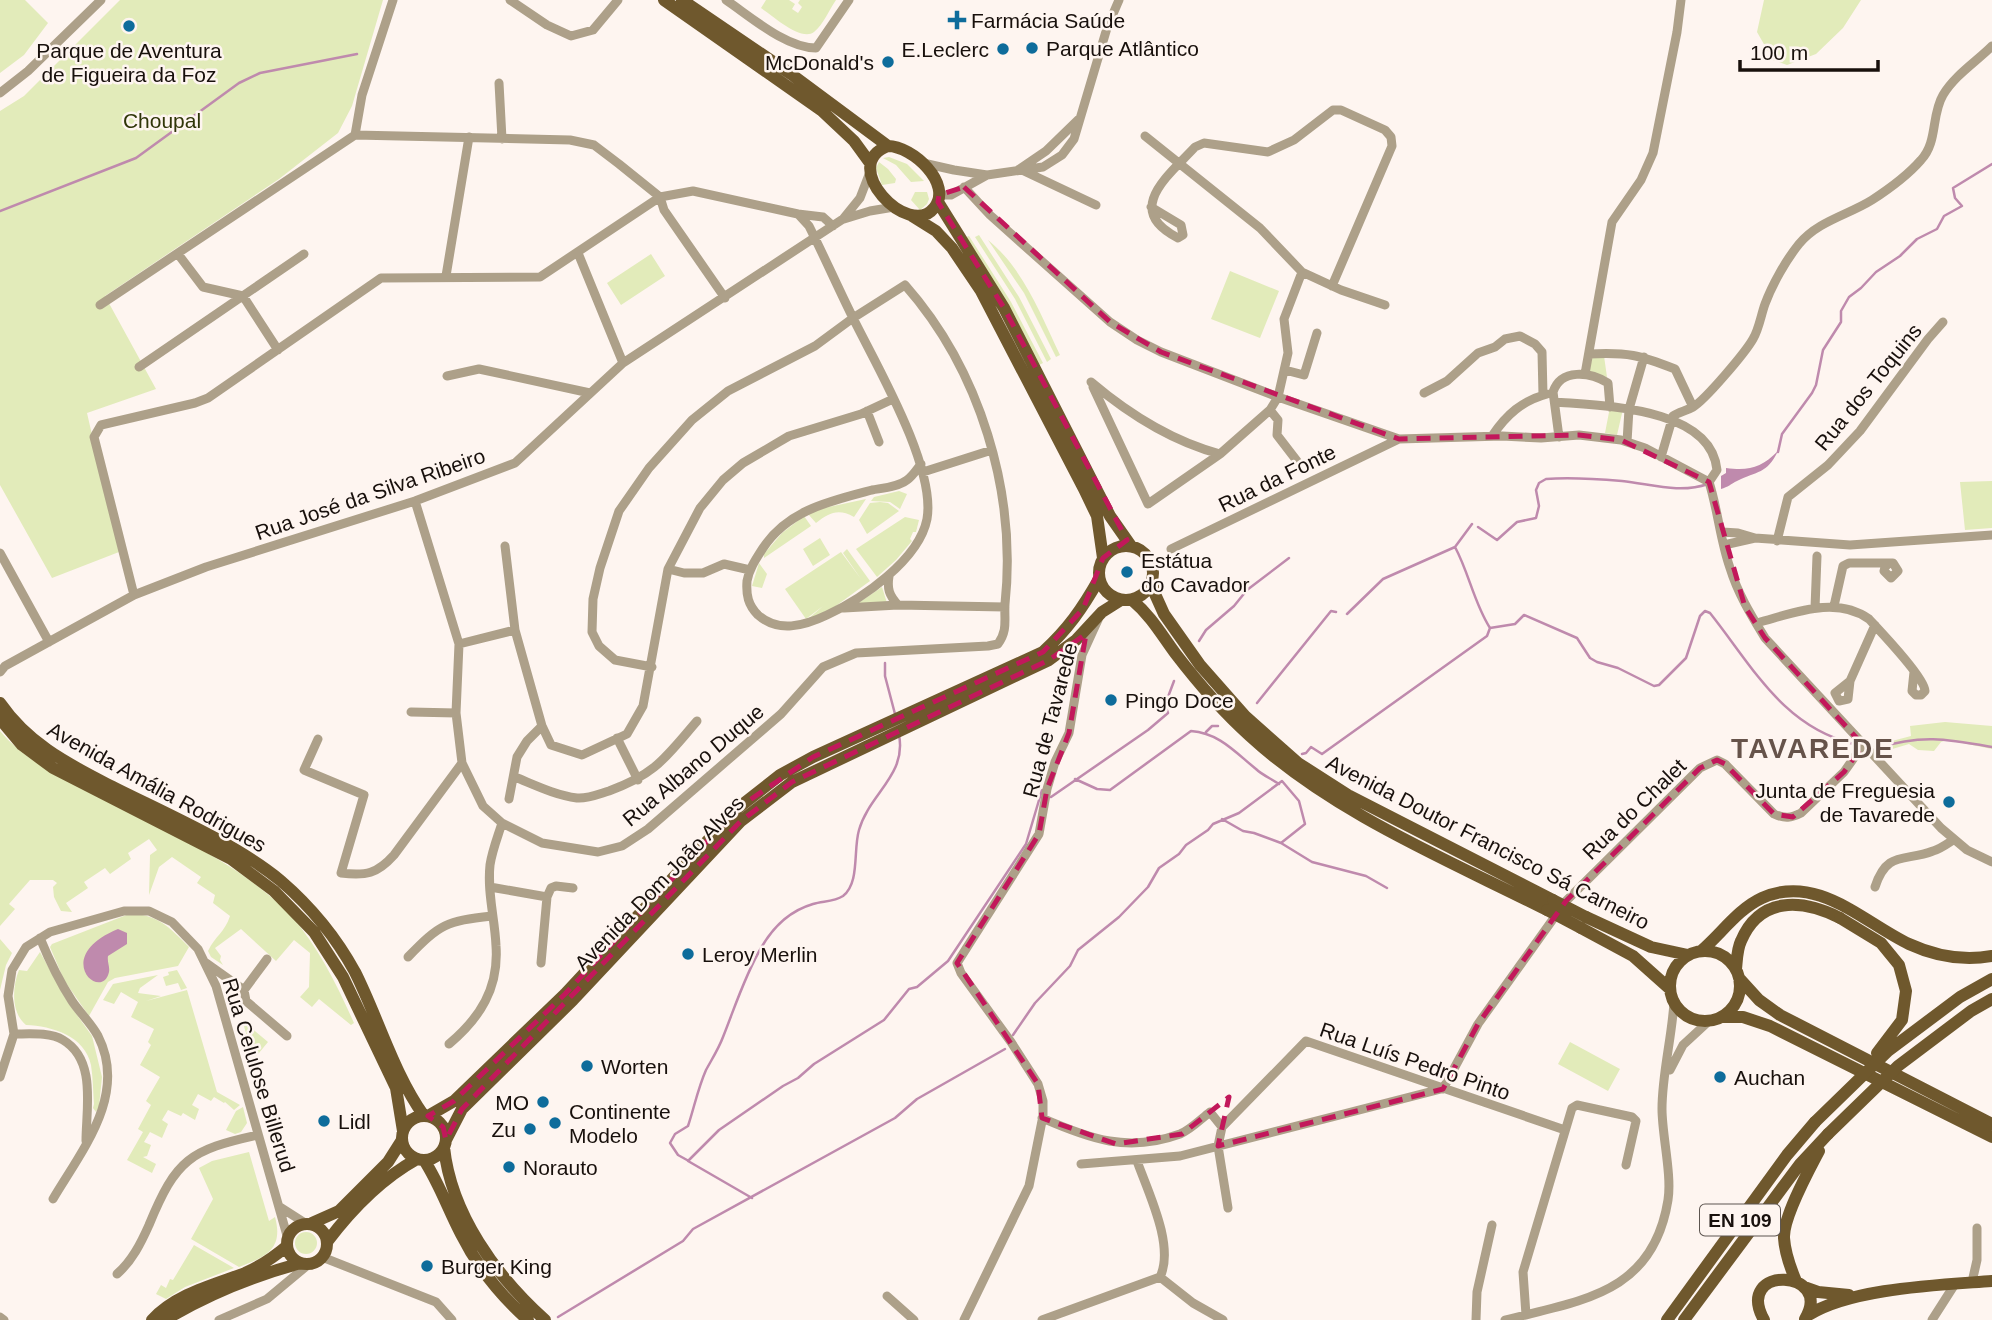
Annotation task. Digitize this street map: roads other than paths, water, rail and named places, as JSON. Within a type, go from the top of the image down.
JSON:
[{"type":"main road","points":[[664,0],[821,110],[854,141],[870,167],[878,190],[894,207],[936,231],[951,248],[981,290],[1084,489],[1097,516],[1103,558]]},
{"type":"main road","points":[[682,0],[791,74],[888,146]]},
{"type":"main road","points":[[870,167],[880,149],[888,146],[905,149],[923,163],[936,182],[938,199],[991,286],[1110,516],[1131,546]]},
{"type":"main road","points":[[912,216],[921,217],[929,213],[938,199]]},
{"type":"main road","points":[[1131,546],[1148,556],[1154,573],[1148,590],[1127,600],[1107,593],[1099,579],[1100,565],[1103,558],[1115,548],[1131,546]]},
{"type":"main road","name":"Avenida Dom João Alves","points":[[426,1116],[454,1101],[565,994],[738,808],[780,775],[813,757],[1043,652],[1075,619],[1099,579]]},
{"type":"main road","name":"Avenida Doutor Francisco Sá Carneiro","points":[[1152,582],[1164,614],[1200,665],[1238,709],[1298,763],[1348,795],[1584,923],[1633,956],[1672,996]]},
{"type":"main road","name":"Avenida Doutor Francisco Sá Carneiro","points":[[1127,600],[1154,621],[1207,694],[1250,736],[1292,771],[1343,806],[1550,905]]},
{"type":"main road","name":"Avenida Dom João Alves","points":[[445,1143],[462,1109],[573,1000],[741,821],[792,782],[1049,660],[1076,640],[1102,612],[1127,600]]},
{"type":"main road","name":"Avenida Amália Rodrigues","points":[[0,703],[29,737],[58,759],[236,850],[281,881],[323,925],[354,971],[407,1092],[426,1116]]},
{"type":"main road","name":"Avenida Amália Rodrigues","points":[[0,719],[22,745],[53,768],[232,859],[274,891],[314,932],[343,977],[396,1088],[402,1135]]},
{"type":"main road","points":[[1702,951],[1746,908],[1770,895],[1807,891],[1843,913],[1909,944],[1944,956],[1992,956]]},
{"type":"main road","points":[[1715,1019],[1737,1000],[1740,990],[1740,943],[1754,918],[1776,906],[1801,904],[1843,913],[1881,943],[1899,965],[1906,991],[1902,1020],[1847,1090]]},
{"type":"main road","name":"Avenida Doutor Francisco Sá Carneiro","points":[[1584,923],[1651,947],[1688,955]]},
{"type":"main road","points":[[1992,1124],[1780,1015],[1759,1000],[1721,955],[1702,951],[1688,955],[1674,969],[1672,996],[1689,1017],[1743,1017],[1770,1026],[1992,1137]]},
{"type":"main road","name":"EN 109","points":[[1667,1320],[1787,1155],[1815,1122],[1888,1051],[1960,997],[1992,979]]},
{"type":"main road","name":"EN 109","points":[[1684,1320],[1800,1164],[1828,1134],[1898,1066],[1971,1011],[1992,999]]},
{"type":"main road","points":[[152,1320],[158,1313],[201,1288],[268,1262],[287,1242],[291,1232],[339,1211],[388,1163],[411,1120],[426,1116],[439,1122],[443,1128],[450,1183],[475,1236],[509,1283],[545,1320]]},
{"type":"main road","points":[[1805,1318],[1810,1306],[1809,1296],[1789,1265],[1783,1236],[1798,1189],[1828,1134]]},
{"type":"main road","points":[[402,1135],[407,1152],[420,1159],[440,1187],[462,1236],[484,1272],[528,1320]]},
{"type":"main road","points":[[165,1320],[205,1297],[272,1271],[323,1257],[327,1242],[342,1222],[395,1171],[420,1159],[436,1156],[445,1143]]},
{"type":"main road","points":[[308,1223],[325,1235],[327,1242]]},
{"type":"main road","points":[[287,1242],[294,1260],[305,1264]]},
{"type":"main road","points":[[1764,1320],[1758,1301],[1767,1284],[1776,1279],[1786,1278],[1818,1292],[1856,1296]]},
{"type":"main road","points":[[1805,1318],[1820,1307],[1856,1296],[1992,1281]]},
{"type":"street","points":[[0,93],[28,71],[101,0]]},
{"type":"street","points":[[355,135],[362,95],[393,0]]},
{"type":"street","points":[[510,0],[547,25],[570,36],[593,30],[618,0]]},
{"type":"street","points":[[726,0],[791,43],[804,48],[816,48],[849,0]]},
{"type":"street","points":[[923,163],[987,175],[1020,171],[1046,151],[1081,117],[1107,28],[1119,0]]},
{"type":"street","points":[[1585,374],[1612,222],[1642,180],[1653,153],[1681,0]]},
{"type":"street","points":[[1661,457],[1671,420],[1679,412],[1693,407],[1722,378],[1753,339],[1766,300],[1797,246],[1824,223],[1871,201],[1905,176],[1923,158],[1932,140],[1935,115],[1943,95],[1963,71],[1992,47]]},
{"type":"street","points":[[499,83],[502,139]]},
{"type":"street","points":[[1152,207],[1154,193],[1195,147],[1204,144],[1268,152],[1294,140],[1333,110],[1341,110],[1385,130],[1391,137],[1392,146],[1332,286]]},
{"type":"street","points":[[100,305],[355,135],[570,140],[594,145],[660,197],[664,210],[724,298]]},
{"type":"street","points":[[446,276],[469,136]]},
{"type":"street","points":[[1145,136],[1260,228],[1302,272],[1385,305]]},
{"type":"street","name":"Rua José da Silva Ribeiro","points":[[2,669],[134,595],[206,567],[415,501],[515,463],[623,363],[843,219],[860,198],[870,167]]},
{"type":"street","points":[[1020,171],[1096,205]]},
{"type":"street","points":[[938,199],[951,195],[987,175]]},
{"type":"street","points":[[964,187],[990,215],[1110,323],[1136,340],[1278,397],[1399,439],[1579,435],[1627,442],[1709,482],[1730,568],[1745,607],[1771,644],[1953,841],[1992,862]]},
{"type":"street","points":[[134,595],[94,437],[101,425],[202,402],[381,278],[540,277],[660,197],[693,191],[823,217],[833,226]]},
{"type":"street","name":"Rua José da Silva Ribeiro","points":[[843,219],[894,207]]},
{"type":"street","points":[[798,214],[809,226],[893,399],[922,468],[927,519],[918,541],[889,576],[842,608],[813,622],[788,627],[767,623],[752,609],[747,596],[750,570],[772,535],[790,519],[812,506],[906,482],[922,468],[992,450]]},
{"type":"street","points":[[578,253],[623,363]]},
{"type":"street","points":[[178,254],[203,287],[243,296],[278,350]]},
{"type":"street","points":[[139,367],[304,254]]},
{"type":"street","points":[[1220,454],[1200,449],[1159,431],[1122,409],[1091,382],[1148,504],[1220,454],[1270,410],[1278,397],[1288,353],[1284,319],[1302,272]]},
{"type":"street","points":[[652,667],[615,660],[599,646],[592,632],[593,599],[619,511],[649,468],[692,420],[728,391],[815,346],[905,285],[936,326],[963,370],[992,450],[1006,523],[1009,576],[1005,607],[898,605],[842,608]]},
{"type":"street","name":"Rua dos Toquins","points":[[1777,541],[1788,497],[1828,465],[1860,431],[1943,322]]},
{"type":"street","points":[[1284,370],[1304,375],[1317,333]]},
{"type":"street","points":[[1424,393],[1447,381],[1478,353],[1520,336],[1535,344],[1542,352],[1559,437]]},
{"type":"street","points":[[1589,354],[1622,352],[1675,369],[1693,407]]},
{"type":"street","points":[[1627,442],[1629,409],[1644,357]]},
{"type":"street","points":[[446,376],[479,369],[590,393]]},
{"type":"street","points":[[1550,396],[1555,385],[1564,377],[1585,374],[1608,383],[1610,407]]},
{"type":"street","points":[[1492,436],[1521,404],[1550,396],[1629,409],[1671,420],[1696,433],[1712,449],[1717,470],[1709,482]]},
{"type":"street","points":[[505,546],[515,630],[542,726],[551,745],[582,755],[626,734],[643,706],[668,569],[700,508],[723,480],[743,463],[789,436],[867,411],[893,399]]},
{"type":"street","points":[[1270,410],[1278,420],[1277,435],[1297,461]]},
{"type":"street","points":[[867,411],[879,442]]},
{"type":"street","name":"Rua da Fonte","points":[[1171,549],[1399,439]]},
{"type":"street","name":"Rua Albano Duque","points":[[415,501],[459,644],[456,713],[462,763],[483,806],[502,823],[542,842],[598,852],[622,846],[648,829],[781,714],[823,667],[856,653],[998,644],[1006,634],[1005,607]]},
{"type":"street","points":[[1722,532],[1777,541],[1850,545],[1992,535]]},
{"type":"street","points":[[1724,545],[1755,538]]},
{"type":"street","points":[[0,553],[49,642]]},
{"type":"street","points":[[1815,608],[1817,556]]},
{"type":"street","points":[[1834,606],[1843,566],[1849,563],[1889,563]]},
{"type":"street","points":[[668,569],[684,573],[703,573],[723,564],[750,570]]},
{"type":"street","points":[[889,576],[887,588],[898,605]]},
{"type":"street","points":[[1756,623],[1834,606],[1863,615],[1875,625],[1914,672]]},
{"type":"street","name":"Rua de Tavarede","points":[[964,1320],[1029,1186],[1043,1101],[1038,1084],[961,973],[957,963],[1039,834],[1055,762],[1069,733],[1082,655],[1102,612]]},
{"type":"street","points":[[1850,681],[1875,625]]},
{"type":"street","points":[[459,644],[515,630]]},
{"type":"street","points":[[411,712],[456,713]]},
{"type":"street","points":[[515,777],[552,792],[580,798],[599,794],[638,780],[662,762],[697,721]]},
{"type":"street","points":[[509,799],[517,757],[527,741],[542,726]]},
{"type":"street","points":[[617,738],[638,780]]},
{"type":"street","points":[[318,739],[304,770],[364,795],[341,873],[356,875],[382,868],[462,763]]},
{"type":"street","name":"Rua do Chalet","points":[[1443,1089],[1478,1024],[1566,901],[1700,768],[1717,760],[1725,764],[1774,814],[1783,818],[1793,817],[1801,813],[1844,772],[1863,745]]},
{"type":"street","points":[[449,1044],[467,1029],[486,1003],[495,975],[496,946],[490,864],[502,823]]},
{"type":"street","points":[[1875,887],[1884,867],[1891,861],[1933,852],[1953,841]]},
{"type":"street","points":[[541,963],[547,897],[551,888],[556,886],[572,887]]},
{"type":"street","points":[[490,887],[547,897]]},
{"type":"street","name":"Rua Celulose Billerud","points":[[1,1074],[14,1034],[8,996],[12,970],[26,947],[50,932],[124,911],[149,911],[172,922],[198,949],[216,986],[280,1207],[287,1242]]},
{"type":"street","points":[[408,957],[430,935],[454,920],[492,916]]},
{"type":"street","points":[[40,938],[66,992],[97,1035],[105,1059],[107,1099],[100,1120],[53,1199]]},
{"type":"street","points":[[244,990],[267,959]]},
{"type":"street","points":[[205,962],[244,990],[246,1001],[287,1036]]},
{"type":"street","points":[[1505,1320],[1584,1300],[1614,1287],[1639,1267],[1657,1237],[1668,1198],[1662,1108],[1672,996]]},
{"type":"street","points":[[1666,1077],[1683,1045],[1715,1019]]},
{"type":"street","points":[[14,1034],[62,1039],[79,1055],[87,1077],[86,1143]]},
{"type":"street","name":"Rua Luís Pedro Pinto","points":[[1217,1146],[1222,1127],[1307,1041],[1565,1130]]},
{"type":"street","points":[[1081,1164],[1180,1156],[1443,1089]]},
{"type":"street","points":[[1526,1315],[1523,1272],[1572,1108],[1577,1105],[1632,1117],[1636,1121],[1626,1165]]},
{"type":"street","points":[[1042,1118],[1077,1133],[1116,1144],[1146,1142],[1182,1134],[1210,1112],[1222,1127]]},
{"type":"street","points":[[117,1274],[133,1256],[157,1204],[179,1167],[202,1151],[258,1135]]},
{"type":"street","points":[[1217,1146],[1228,1208]]},
{"type":"street","points":[[1042,1320],[1160,1277],[1166,1264],[1161,1233],[1137,1161]]},
{"type":"street","points":[[280,1207],[308,1223]]},
{"type":"street","points":[[1476,1320],[1477,1292],[1492,1226]]},
{"type":"street","points":[[1972,1283],[1977,1260],[1977,1228]]},
{"type":"street","points":[[323,1257],[436,1302],[452,1320]]},
{"type":"street","points":[[219,1320],[267,1299],[305,1264]]},
{"type":"street","points":[[1160,1277],[1193,1303],[1223,1320]]},
{"type":"street","points":[[1932,1320],[1955,1284]]},
{"type":"street","points":[[887,1296],[911,1319]]},
{"type":"waterway","points":[[0,211],[136,158],[239,83],[260,73],[357,54]]},
{"type":"waterway","points":[[1778,452],[1782,434],[1816,385],[1823,350],[1841,322],[1841,311],[1849,297],[1917,239],[1937,229],[1944,216],[1962,206],[1955,198],[1953,188],[1992,164]]},
{"type":"waterway","points":[[1478,527],[1497,540],[1517,522],[1536,518],[1539,506],[1536,490],[1539,483],[1546,479],[1622,481],[1676,488],[1708,484]]},
{"type":"waterway","points":[[1302,754],[1311,747],[1322,754],[1487,636],[1490,628],[1455,547],[1472,524]]},
{"type":"waterway","points":[[1347,614],[1383,579],[1455,547]]},
{"type":"waterway","points":[[1199,641],[1206,630],[1234,606],[1247,590],[1289,558]]},
{"type":"waterway","points":[[1257,703],[1331,611],[1336,612]]},
{"type":"waterway","points":[[1490,628],[1515,624],[1524,615],[1577,638],[1590,658],[1597,662],[1618,668],[1654,686],[1659,685],[1686,658],[1700,616],[1705,611],[1710,613],[1756,674],[1789,709],[1829,736],[1854,744]]},
{"type":"waterway","points":[[885,663],[885,676],[895,714]]},
{"type":"waterway","points":[[1051,797],[1148,730],[1168,713],[1165,705],[1174,681]]},
{"type":"waterway","points":[[1206,732],[1212,726],[1218,726]]},
{"type":"waterway","points":[[1075,779],[1097,789],[1110,790],[1191,731],[1218,739],[1279,784]]},
{"type":"waterway","points":[[687,1160],[678,1155],[670,1143],[675,1134],[688,1126],[703,1077],[755,958],[771,933],[789,915],[804,907],[840,898],[848,890],[854,875],[859,830],[864,817],[898,762],[899,735]]},
{"type":"waterway","points":[[1877,748],[1921,739],[1992,747]]},
{"type":"waterway","points":[[1013,1035],[1035,1003],[1070,966],[1078,950],[1119,917],[1148,887],[1159,868],[1213,824],[1239,813],[1282,781],[1299,801],[1305,824],[1281,843]]},
{"type":"waterway","points":[[752,1198],[688,1161],[719,1130],[798,1078],[814,1064],[884,1020],[909,989],[917,987],[948,961],[1026,844],[1042,790]]},
{"type":"waterway","points":[[1222,819],[1243,831],[1281,843],[1312,862],[1366,876],[1387,888]]},
{"type":"waterway","points":[[558,1317],[683,1241],[693,1229],[895,1118],[917,1099],[1005,1049]]},
{"type":"place","name":"Farmácia Saúde","points":[[957,20]]},
{"type":"place","name":"Parque de Aventura de Figueira da Foz","points":[[129,26]]},
{"type":"place","name":"Parque Atlântico","points":[[1032,48]]},
{"type":"place","name":"E.Leclerc","points":[[1003,49]]},
{"type":"place","name":"McDonald's","points":[[888,62]]},
{"type":"place","name":"Estátua do Cavador","points":[[1127,572]]},
{"type":"place","name":"Pingo Doce","points":[[1111,700]]},
{"type":"place","name":"Junta de Freguesia de Tavarede","points":[[1949,802]]},
{"type":"place","name":"Leroy Merlin","points":[[688,954]]},
{"type":"place","name":"Worten","points":[[587,1066]]},
{"type":"place","name":"Auchan","points":[[1720,1077]]},
{"type":"place","name":"MO","points":[[543,1102]]},
{"type":"place","name":"Lidl","points":[[324,1121]]},
{"type":"place","name":"Continente Modelo","points":[[555,1123]]},
{"type":"place","name":"Zu","points":[[530,1129]]},
{"type":"place","name":"Norauto","points":[[509,1167]]},
{"type":"place","name":"Burger King","points":[[427,1266]]},
{"type":"district","name":"TAVAREDE","points":[[1813,748]]},
{"type":"park label","name":"Choupal","points":[[162,120]]}]
